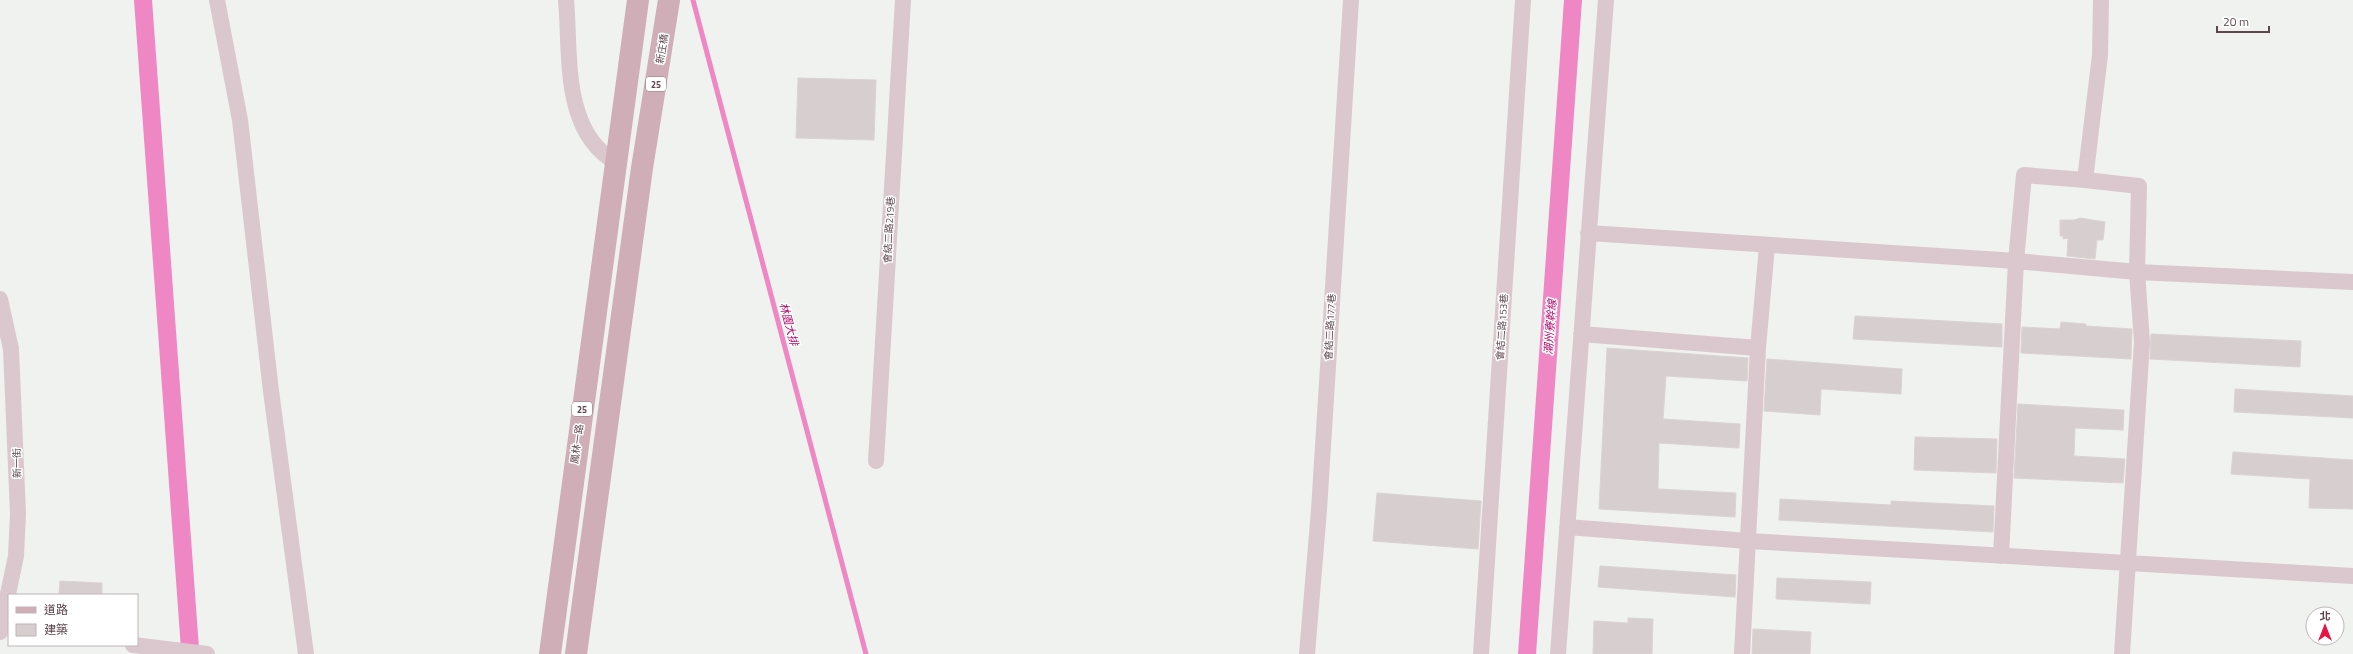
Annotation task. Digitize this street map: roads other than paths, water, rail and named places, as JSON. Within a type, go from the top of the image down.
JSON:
[{"type":"main road","name":"25","points":[[617,163],[638,0]]},
{"type":"main road","name":"新庄橋","points":[[576,654],[642,168],[669,0]]},
{"type":"main road","name":"鳳林一路","points":[[550,654],[617,163]]},
{"type":"street","points":[[217,0],[240,120],[271,391],[306,654]]},
{"type":"street","points":[[566,0],[572,94],[586,133],[603,155],[617,163]]},
{"type":"street","name":"會結二路219巷","points":[[876,461],[903,0]]},
{"type":"street","name":"會結二路177巷","points":[[1308,654],[1319,510],[1351,0]]},
{"type":"street","name":"會結二路153巷","points":[[1481,654],[1523,0]]},
{"type":"street","points":[[1558,654],[1606,0]]},
{"type":"street","points":[[2084,180],[2100,55],[2101,0]]},
{"type":"street","points":[[2001,556],[2016,260],[2024,175],[2139,186],[2137,272],[2142,342],[2122,654]]},
{"type":"street","points":[[1588,233],[1767,246],[2016,260],[2137,272],[2353,282]]},
{"type":"street","points":[[1742,654],[1758,348],[1767,246]]},
{"type":"street","name":"新一街","points":[[0,299],[11,348],[18,514],[16,556],[9,594]]},
{"type":"street","points":[[1581,334],[1758,348]]},
{"type":"street","points":[[1567,527],[1748,541],[2353,576]]},
{"type":"street","name":"新一街","points":[[3,630],[8,602]]},
{"type":"street","points":[[138,646],[207,654]]},
{"type":"waterway","points":[[143,0],[190,649]]},
{"type":"waterway","name":"林園大排","points":[[693,0],[866,654]]},
{"type":"waterway","name":"潮州寮幹線","points":[[1527,654],[1573,0]]}]
